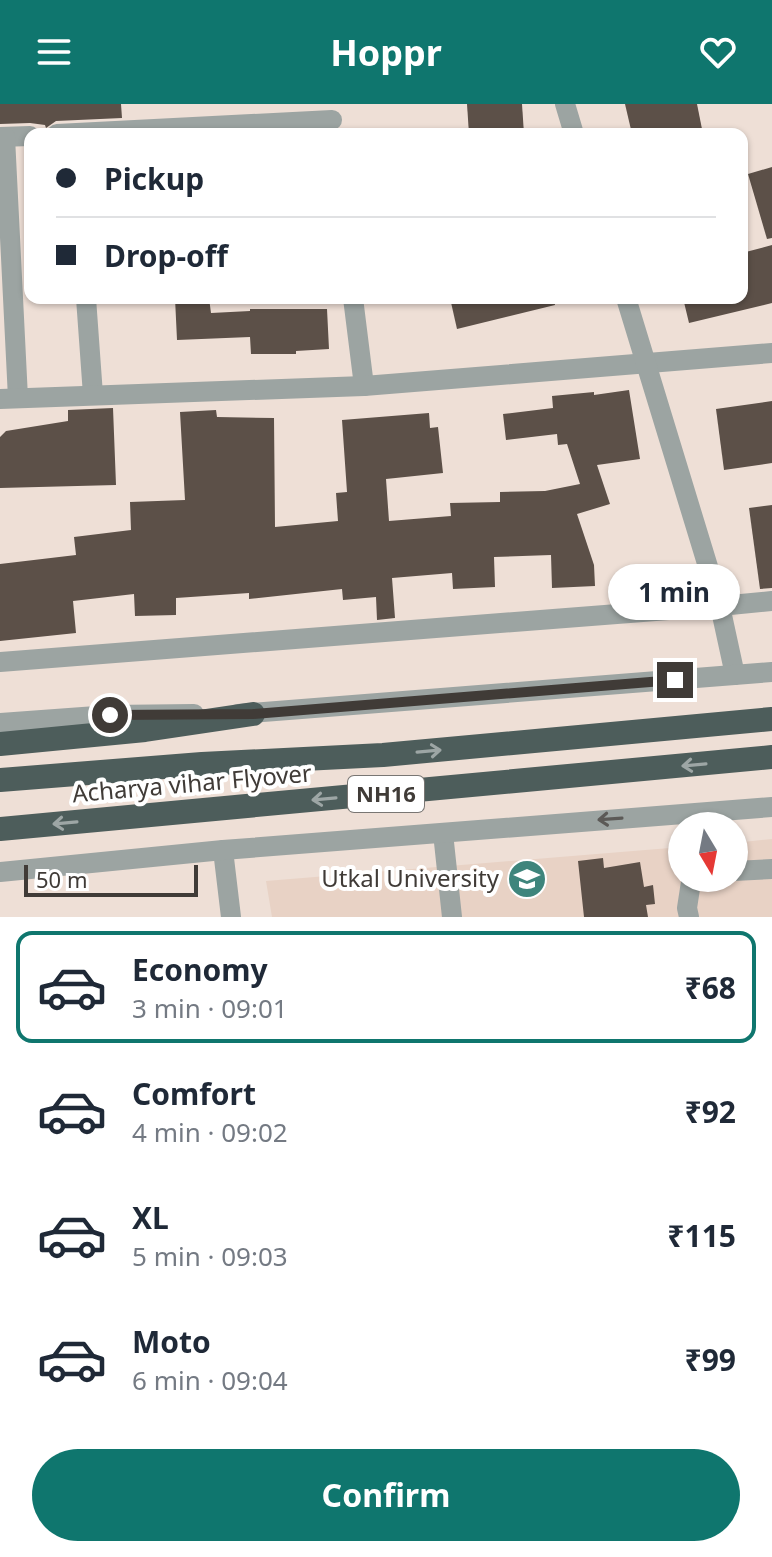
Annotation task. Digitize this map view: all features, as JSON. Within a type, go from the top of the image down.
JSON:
[{"type":"highway","points":[[0,744],[145,730],[253,714]]},
{"type":"highway","name":"Acharya vihar Flyover","points":[[8,779],[202,764],[383,755],[772,719]]},
{"type":"highway","name":"Acharya vihar Flyover","points":[[0,829],[772,757]]},
{"type":"street","points":[[565,104],[572,128]]},
{"type":"street","points":[[177,128],[332,119]]},
{"type":"street","points":[[24,136],[2,137],[9,398],[364,386],[772,353]]},
{"type":"street","points":[[86,304],[93,395]]},
{"type":"street","points":[[354,304],[364,386]]},
{"type":"street","points":[[628,304],[720,606],[735,675]]},
{"type":"street","points":[[0,662],[772,601]]},
{"type":"street","points":[[0,723],[110,715],[253,714],[772,672]]},
{"type":"street","points":[[0,872],[223,850],[772,807]]},
{"type":"street","points":[[443,833],[452,917]]},
{"type":"street","points":[[223,850],[231,917]]},
{"type":"street","points":[[748,870],[772,869]]},
{"type":"street","points":[[689,892],[689,917]]},
{"type":"shaded area","name":"Utkal University","points":[[772,839],[772,917],[272,917],[266,881],[668,848],[668,892],[748,892],[748,842]]},
{"type":"building","points":[[0,104],[121,104],[122,118],[56,121],[46,128],[45,125],[30,123],[0,124]]},
{"type":"building","points":[[467,104],[522,104],[524,128],[469,128]]},
{"type":"building","points":[[625,104],[697,104],[702,128],[631,128]]},
{"type":"building","points":[[772,167],[772,238],[767,239],[748,174]]},
{"type":"building","points":[[772,245],[772,303],[689,323],[684,304],[748,304],[748,251]]},
{"type":"building","points":[[175,304],[210,304],[211,313],[250,309],[327,309],[329,349],[296,351],[296,354],[251,354],[250,337],[177,340]]},
{"type":"building","points":[[451,304],[555,304],[555,305],[457,329]]},
{"type":"building","points":[[629,390],[640,459],[597,465],[610,504],[577,514],[594,565],[595,586],[552,588],[551,555],[494,557],[495,587],[453,589],[452,573],[392,578],[395,618],[377,620],[376,597],[343,600],[342,589],[249,599],[249,593],[176,598],[176,615],[135,616],[134,594],[73,601],[76,633],[0,641],[0,564],[76,555],[74,537],[131,530],[130,502],[185,500],[180,412],[216,410],[217,417],[274,418],[275,527],[338,521],[336,493],[347,492],[342,420],[429,413],[430,428],[438,427],[443,473],[386,479],[389,521],[451,516],[450,503],[500,502],[500,492],[545,491],[580,484],[567,444],[558,445],[557,434],[506,440],[503,414],[553,408],[552,396]]},
{"type":"building","points":[[772,401],[772,463],[724,470],[716,409]]},
{"type":"building","points":[[113,408],[116,485],[0,488],[0,437],[6,431],[68,421],[68,410]]},
{"type":"building","points":[[772,505],[772,588],[760,589],[749,508]]},
{"type":"building","points":[[603,858],[604,868],[640,862],[644,887],[653,885],[655,904],[646,905],[648,917],[584,917],[578,861]]},
{"type":"place","name":"Utkal University","points":[[527,879]]},
{"type":"route","points":[[110,715],[253,714],[675,680]]}]
